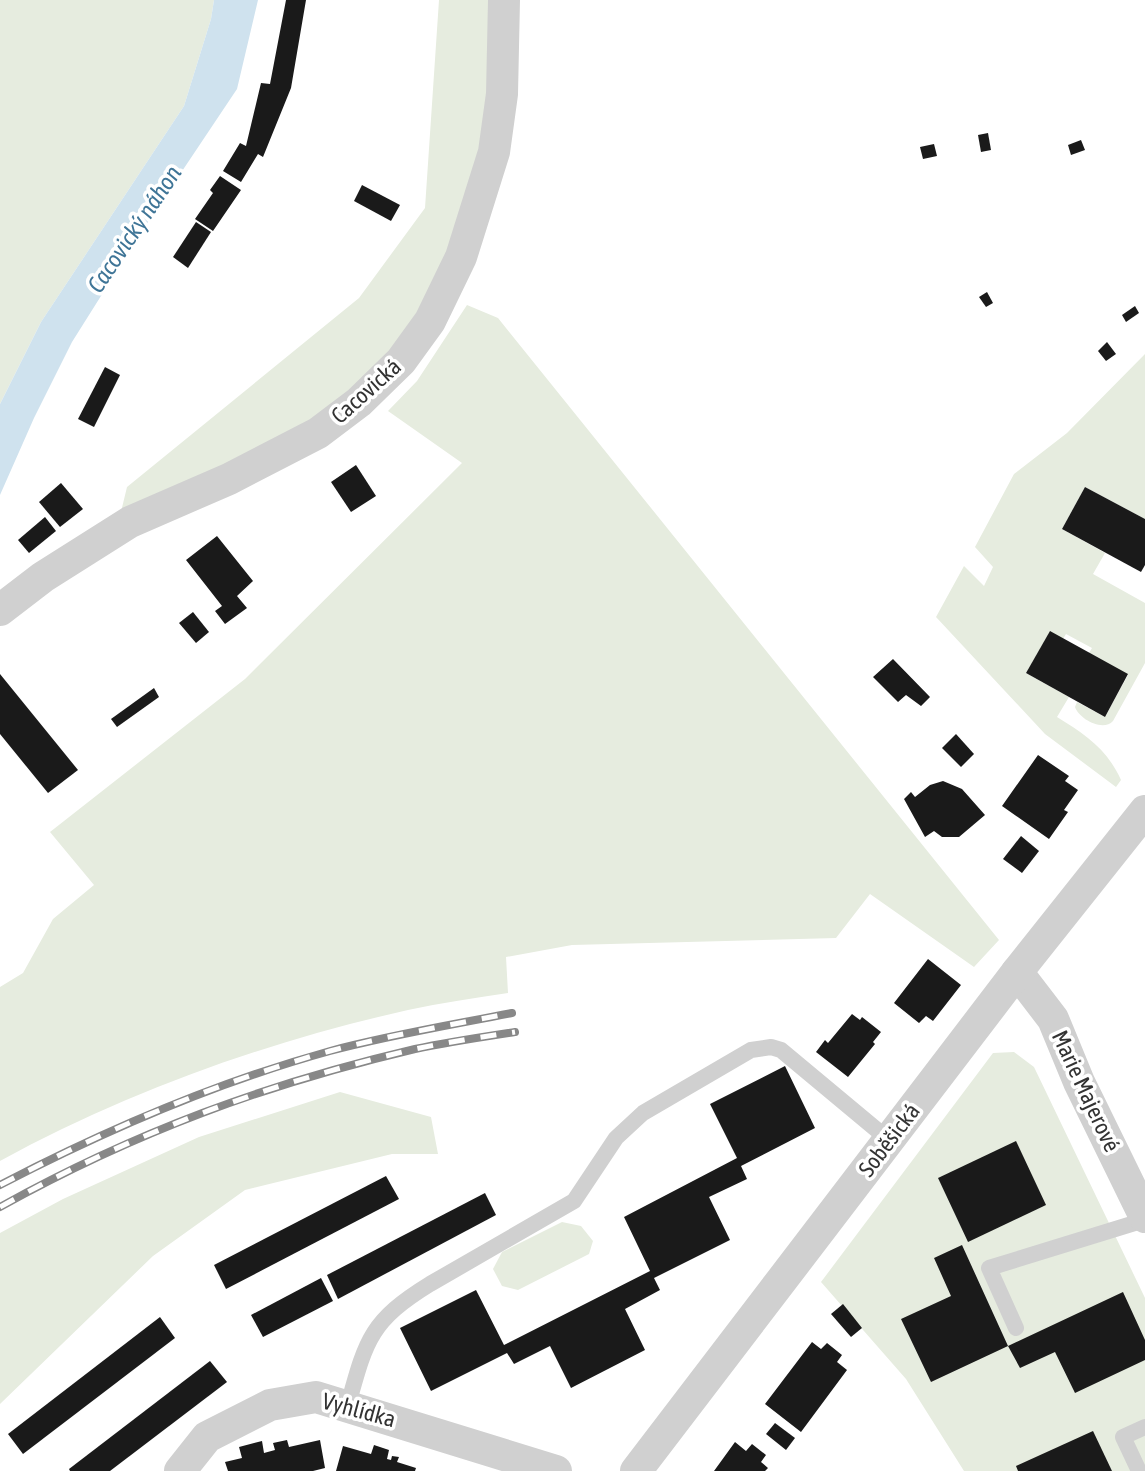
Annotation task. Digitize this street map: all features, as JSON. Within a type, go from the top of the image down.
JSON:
[{"type":"street","name":"Cacovická","points":[[0,610],[43,577],[130,522],[229,479],[318,433],[359,402],[401,361],[430,321],[461,257],[494,152],[502,94],[504,0]]},
{"type":"street","name":"Soběšická","points":[[636,1471],[1017,972],[1145,811]]},
{"type":"street","name":"Marie Majerové","points":[[1017,972],[1053,1019],[1079,1082],[1145,1219]]},
{"type":"street","name":"Vyhlídka","points":[[180,1471],[207,1437],[270,1405],[316,1397],[555,1471]]},
{"type":"lane","points":[[348,1405],[361,1359],[373,1330],[387,1314],[419,1291],[574,1200],[616,1138],[629,1124],[685,1087],[751,1050],[771,1047],[781,1051],[889,1140]]},
{"type":"lane","points":[[1016,1328],[989,1269],[1145,1219]]},
{"type":"lane","points":[[1139,1471],[1123,1437],[1145,1427]]},
{"type":"shaded area","points":[[0,0],[214,0],[211,19],[184,106],[41,322],[0,404]]},
{"type":"shaded area","points":[[439,0],[489,0],[488,101],[468,206],[428,302],[358,392],[228,470],[120,516],[127,487],[359,298],[425,208]]},
{"type":"shaded area","points":[[467,305],[498,318],[999,940],[974,967],[870,894],[836,938],[572,945],[506,957],[508,993],[408,1010],[250,1053],[98,1112],[0,1161],[0,987],[23,973],[53,919],[94,885],[50,832],[245,679],[462,463],[388,411],[417,381]]},
{"type":"shaded area","points":[[1145,354],[1145,519],[1085,487],[1062,529],[1105,553],[1093,574],[1145,603],[1145,663],[1113,721],[1103,725],[1092,723],[1081,716],[1075,707],[1077,702],[1105,717],[1128,675],[1089,653],[1092,648],[1066,634],[1063,639],[1050,632],[1026,673],[1069,697],[1057,717],[1086,736],[1109,759],[1121,780],[1116,787],[1045,734],[936,617],[964,566],[984,586],[993,567],[975,547],[1014,474],[1067,433]]},
{"type":"shaded area","points":[[1014,1052],[1034,1067],[1145,1298],[1145,1471],[964,1471],[906,1379],[821,1282],[993,1053]]},
{"type":"shaded area","points":[[340,1092],[431,1117],[438,1154],[392,1154],[245,1190],[153,1256],[0,1404],[0,1233],[63,1199],[199,1137]]},
{"type":"shaded area","points":[[562,1222],[581,1226],[593,1241],[589,1254],[518,1290],[502,1286],[493,1269],[502,1252]]},
{"type":"water","name":"Cacovický náhon","points":[[214,0],[258,0],[237,89],[72,342],[0,495],[0,404],[41,322],[184,106],[211,19]]},
{"type":"building","points":[[286,0],[306,0],[291,88],[263,157],[258,154],[241,182],[223,171],[240,143],[246,146],[261,83],[270,84]]},
{"type":"building","points":[[988,133],[991,150],[981,152],[978,135]]},
{"type":"building","points":[[1081,140],[1085,150],[1071,155],[1068,145]]},
{"type":"building","points":[[934,144],[937,156],[923,159],[920,147]]},
{"type":"building","points":[[220,176],[241,190],[213,231],[195,219],[213,193],[210,190]]},
{"type":"building","points":[[362,185],[400,205],[391,221],[354,201]]},
{"type":"building","points":[[196,222],[211,232],[188,268],[173,257]]},
{"type":"building","points":[[987,292],[993,303],[986,307],[979,297]]},
{"type":"building","points":[[1135,306],[1139,313],[1126,322],[1122,315]]},
{"type":"building","points":[[1107,342],[1116,354],[1106,361],[1098,351]]},
{"type":"building","points":[[105,367],[120,375],[94,427],[78,419]]},
{"type":"building","points":[[356,465],[376,496],[351,512],[331,482]]},
{"type":"building","points":[[61,483],[83,509],[60,527],[39,502]]},
{"type":"building","points":[[1085,487],[1145,519],[1145,565],[1141,572],[1062,529]]},
{"type":"building","points":[[45,517],[56,531],[29,553],[18,540]]},
{"type":"building","points":[[217,536],[253,581],[237,596],[247,608],[225,624],[215,611],[222,606],[186,560]]},
{"type":"building","points":[[193,612],[209,632],[196,643],[179,623]]},
{"type":"building","points":[[1050,631],[1128,674],[1105,717],[1026,673]]},
{"type":"building","points":[[893,659],[930,697],[921,706],[906,695],[898,702],[873,677]]},
{"type":"building","points":[[0,674],[78,770],[48,793],[0,734]]},
{"type":"building","points":[[154,688],[159,697],[117,727],[111,719]]},
{"type":"building","points":[[956,734],[974,754],[961,767],[942,748]]},
{"type":"building","points":[[1038,755],[1069,776],[1065,781],[1078,790],[1064,810],[1068,812],[1049,839],[1002,806]]},
{"type":"building","points":[[943,781],[962,789],[985,815],[959,837],[942,837],[934,831],[925,837],[904,799],[911,792],[915,797],[930,785]]},
{"type":"building","points":[[1021,836],[1039,851],[1022,873],[1003,859]]},
{"type":"building","points":[[928,959],[961,985],[933,1021],[926,1016],[919,1023],[894,1003]]},
{"type":"building","points":[[852,1014],[860,1020],[862,1017],[881,1032],[873,1042],[875,1044],[848,1077],[816,1052],[825,1040],[828,1043]]},
{"type":"building","points":[[785,1066],[815,1128],[741,1166],[747,1179],[709,1197],[730,1240],[654,1278],[660,1290],[625,1309],[645,1350],[571,1388],[550,1346],[514,1364],[507,1353],[431,1391],[400,1328],[476,1290],[504,1345],[650,1271],[624,1217],[737,1158],[710,1104]]},
{"type":"building","points":[[1016,1141],[1046,1205],[968,1242],[938,1178]]},
{"type":"building","points":[[386,1176],[399,1199],[226,1289],[214,1265]]},
{"type":"building","points":[[485,1193],[496,1215],[338,1299],[327,1275]]},
{"type":"building","points":[[962,1245],[1008,1346],[931,1382],[901,1319],[951,1296],[934,1258]]},
{"type":"building","points":[[321,1278],[333,1301],[263,1337],[251,1315]]},
{"type":"building","points":[[1123,1292],[1145,1340],[1145,1360],[1075,1393],[1055,1352],[1020,1368],[1008,1346]]},
{"type":"building","points":[[843,1304],[862,1328],[851,1337],[831,1314]]},
{"type":"building","points":[[160,1317],[175,1338],[23,1454],[8,1434]]},
{"type":"building","points":[[812,1342],[821,1349],[827,1343],[842,1355],[837,1362],[847,1370],[801,1432],[765,1404]]},
{"type":"building","points":[[210,1361],[227,1382],[110,1471],[70,1471],[69,1469]]},
{"type":"building","points":[[775,1423],[795,1438],[786,1450],[766,1434]]},
{"type":"building","points":[[1093,1431],[1112,1471],[1018,1471],[1016,1466]]},
{"type":"building","points":[[287,1440],[289,1447],[320,1440],[325,1468],[313,1471],[228,1471],[225,1462],[242,1458],[239,1447],[262,1441],[264,1453],[275,1450],[273,1443]]},
{"type":"building","points":[[735,1442],[746,1451],[752,1444],[766,1455],[761,1462],[768,1468],[765,1471],[714,1471]]},
{"type":"building","points":[[374,1445],[389,1450],[387,1459],[391,1460],[392,1456],[399,1457],[397,1462],[416,1468],[415,1471],[336,1471],[343,1446],[371,1454]]},
{"type":"railway","points":[[0,1185],[161,1109],[244,1078],[353,1045],[512,1013]]},
{"type":"railway","points":[[0,1207],[50,1180],[151,1133],[254,1095],[415,1049],[515,1032]]}]
